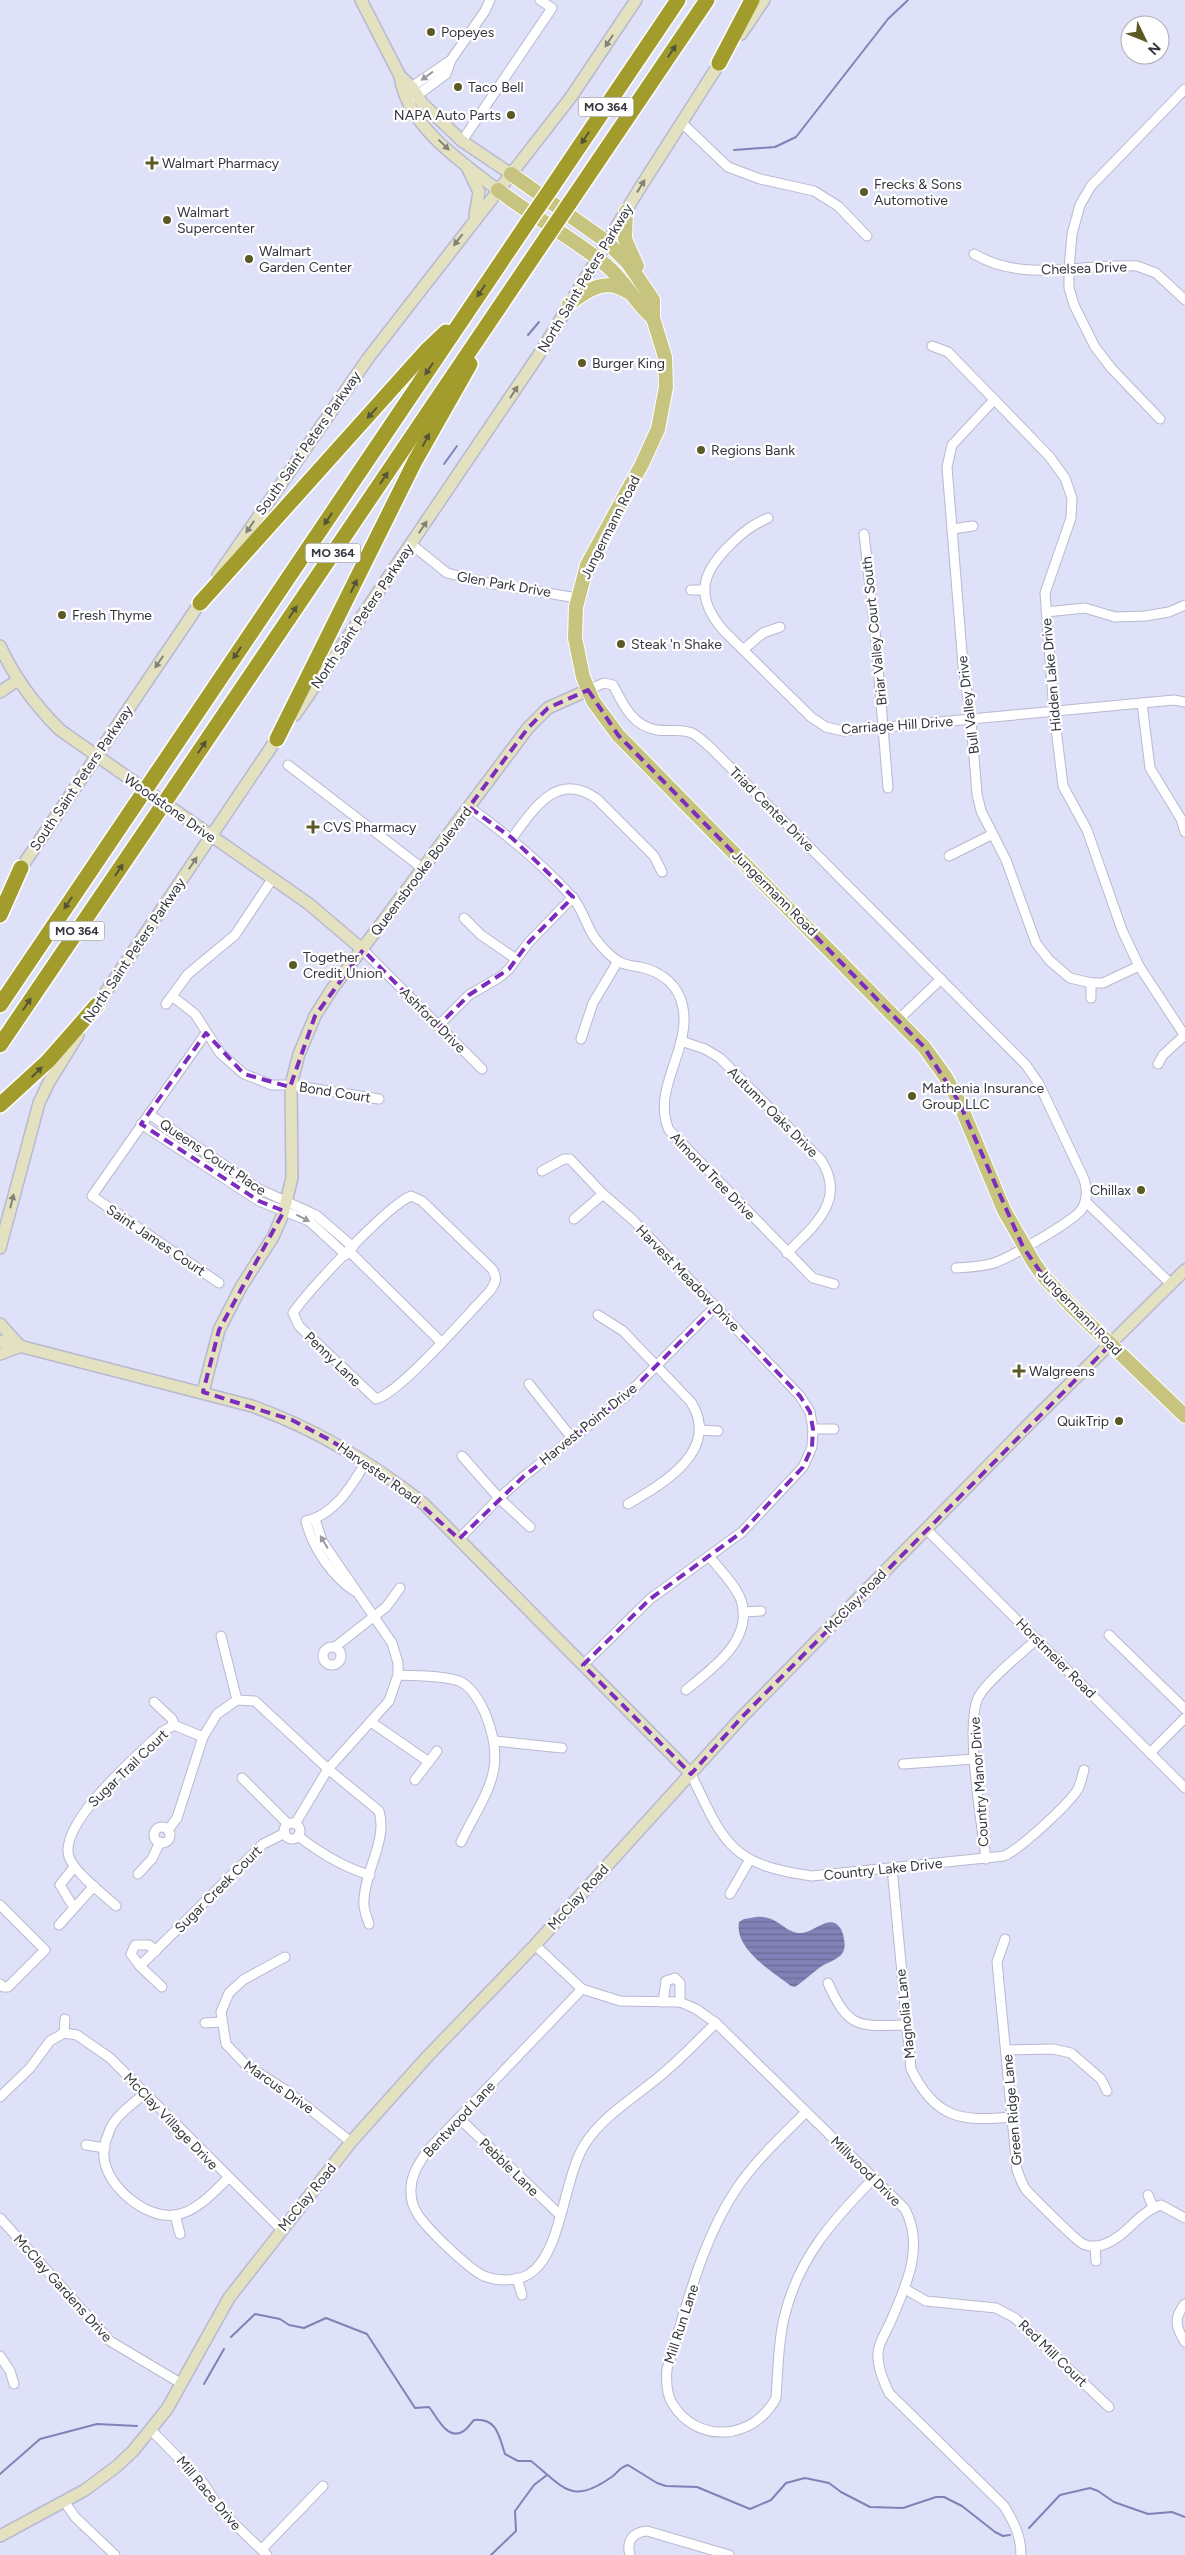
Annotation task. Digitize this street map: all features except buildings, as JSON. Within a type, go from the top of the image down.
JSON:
[{"type":"highway","points":[[662,25],[673,0]]},
{"type":"highway","name":"MO 364","points":[[0,1005],[678,0]]},
{"type":"highway","name":"MO 364","points":[[0,1045],[707,0]]},
{"type":"highway","points":[[719,63],[752,0]]},
{"type":"highway","points":[[200,603],[426,351],[466,314]]},
{"type":"highway","points":[[277,739],[415,461],[462,381],[491,319]]},
{"type":"highway","points":[[0,915],[21,868]]},
{"type":"highway","points":[[0,1104],[48,1061],[96,1005]]},
{"type":"main road","name":"Jungermann Road","points":[[361,0],[424,125],[466,166],[597,259],[617,276],[640,307],[653,318]]},
{"type":"main road","name":"South Saint Peters Parkway","points":[[0,900],[344,392],[570,97],[636,0]]},
{"type":"main road","name":"North Saint Peters Parkway","points":[[0,1248],[39,1103],[56,1070],[96,1005],[512,396],[681,122],[719,63],[764,0]]},
{"type":"main road","name":"Jungermann Road","points":[[410,94],[462,141],[607,242],[639,276],[653,300],[653,318],[661,337],[666,372],[664,401],[658,429],[642,464],[590,559],[577,598],[575,638],[579,665],[588,690],[602,715],[618,736],[924,1046],[954,1091],[1004,1210],[1023,1247],[1044,1277],[1185,1416]]},
{"type":"main road","points":[[466,166],[479,192],[473,222]]},
{"type":"main road","points":[[626,211],[625,239],[635,260],[639,276]]},
{"type":"main road","points":[[570,304],[590,289],[606,284],[622,288],[632,295]]},
{"type":"main road","name":"Woodstone Drive","points":[[0,646],[18,680],[40,710],[60,730],[211,837],[273,878],[325,916],[363,950]]},
{"type":"main road","points":[[0,692],[18,680]]},
{"type":"main road","name":"Queensbrooke Boulevard","points":[[203,1392],[219,1330],[241,1287],[261,1260],[273,1237],[285,1206],[292,1178],[293,1155],[290,1086],[299,1054],[315,1016],[332,989],[528,728],[548,708],[588,690]]},
{"type":"main road","name":"McClay Road","points":[[0,2536],[85,2490],[117,2466],[152,2430],[182,2384],[230,2298],[281,2229],[351,2142],[536,1945],[741,1718],[926,1529],[1185,1270]]},
{"type":"main road","points":[[0,1324],[20,1346],[0,1354]]},
{"type":"main road","name":"Harvester Road","points":[[0,1340],[203,1392],[292,1420],[366,1462],[424,1504],[691,1774]]},
{"type":"street","points":[[410,94],[446,74],[451,60],[485,11],[490,0]]},
{"type":"street","points":[[462,141],[552,8],[540,0]]},
{"type":"street","points":[[1160,419],[1112,369],[1095,347],[1074,305],[1069,288],[1069,269],[1072,234],[1080,205],[1091,186],[1185,88]]},
{"type":"street","points":[[681,122],[728,167],[760,179],[814,191],[838,206],[867,236]]},
{"type":"street","name":"Chelsea Drive","points":[[974,254],[1012,270],[1137,266],[1156,273],[1185,300]]},
{"type":"street","name":"Hidden Lake Drive","points":[[932,346],[948,352],[993,401],[1049,456],[1065,478],[1072,498],[1071,518],[1045,593],[1062,786],[1087,830],[1122,930],[1139,966],[1185,1036]]},
{"type":"street","name":"Bull Valley Drive","points":[[993,401],[952,445],[947,467],[963,665],[971,720],[977,794],[981,811],[1006,860],[1036,943],[1062,973],[1070,978],[1091,983],[1103,983],[1139,966]]},
{"type":"street","points":[[691,590],[704,590],[707,573],[715,560],[748,527],[768,518]]},
{"type":"street","points":[[952,529],[973,526]]},
{"type":"street","name":"Briar Valley Court South","points":[[864,534],[888,788]]},
{"type":"street","name":"Glen Park Drive","points":[[411,544],[447,573],[488,583],[577,598]]},
{"type":"street","name":"Carriage Hill Drive","points":[[704,590],[704,596],[713,618],[811,717],[826,727],[843,731],[1174,700],[1185,702]]},
{"type":"street","points":[[1046,612],[1085,608],[1115,617],[1145,616],[1169,612],[1185,605]]},
{"type":"street","points":[[744,649],[763,633],[780,627]]},
{"type":"street","name":"Triad Center Drive","points":[[588,690],[604,683],[613,685],[624,708],[640,724],[659,730],[673,729],[693,733],[710,747],[941,979],[1033,1074],[1084,1179],[1087,1188],[1085,1202]]},
{"type":"street","points":[[1142,703],[1150,768],[1181,819],[1185,832]]},
{"type":"street","points":[[288,765],[319,786],[422,868]]},
{"type":"street","points":[[512,838],[541,801],[552,793],[576,789],[587,792],[597,800],[654,856],[662,872]]},
{"type":"street","points":[[469,808],[512,838],[573,898],[583,911],[590,930],[618,961],[592,1003],[581,1039]]},
{"type":"street","points":[[950,856],[992,835]]},
{"type":"street","points":[[166,1004],[188,974],[235,935],[273,878]]},
{"type":"street","points":[[438,1026],[469,995],[500,977],[529,942],[573,898]]},
{"type":"street","points":[[464,918],[481,935],[516,959]]},
{"type":"street","name":"Ashford Drive","points":[[363,950],[482,1069]]},
{"type":"street","name":"Almond Tree Drive","points":[[618,961],[660,974],[676,988],[684,1011],[681,1041],[666,1093],[663,1113],[669,1130],[813,1278],[834,1284]]},
{"type":"street","points":[[899,1019],[941,979]]},
{"type":"street","points":[[1091,983],[1091,998]]},
{"type":"street","name":"Bond Court","points":[[172,996],[195,1014],[220,1053],[244,1074],[272,1085],[378,1099]]},
{"type":"street","points":[[141,1124],[206,1033]]},
{"type":"street","points":[[1158,1064],[1163,1055],[1185,1036]]},
{"type":"street","name":"Autumn Oaks Drive","points":[[681,1041],[705,1049],[720,1058],[821,1160],[827,1169],[830,1178],[830,1197],[827,1207],[816,1225],[788,1253]]},
{"type":"street","name":"Queens Court Place","points":[[149,1114],[285,1206],[326,1223],[349,1251]]},
{"type":"street","name":"Queens Court Place","points":[[141,1124],[259,1201],[285,1206]]},
{"type":"street","name":"Saint James Court","points":[[141,1124],[92,1196],[219,1283]]},
{"type":"street","name":"Harvest Meadow Drive","points":[[542,1171],[570,1159],[603,1194],[633,1220],[800,1396],[810,1412],[813,1429],[812,1447],[803,1467],[742,1532],[650,1599],[583,1665]]},
{"type":"street","points":[[574,1219],[603,1194]]},
{"type":"street","name":"Penny Lane","points":[[411,1196],[422,1201],[496,1275],[494,1286],[441,1342],[385,1396],[376,1399],[299,1326],[293,1313],[349,1251],[397,1204],[411,1196]]},
{"type":"street","points":[[956,1268],[994,1263],[1073,1218],[1085,1202],[1171,1284]]},
{"type":"street","points":[[349,1251],[441,1342]]},
{"type":"street","name":"Harvest Point Drive","points":[[459,1539],[499,1498],[626,1396],[715,1307]]},
{"type":"street","points":[[598,1315],[614,1323],[691,1402],[696,1410],[700,1430],[693,1455],[667,1477],[628,1504]]},
{"type":"street","points":[[530,1384],[572,1438]]},
{"type":"street","points":[[813,1429],[834,1429]]},
{"type":"street","points":[[700,1430],[718,1431]]},
{"type":"street","points":[[462,1456],[499,1498],[530,1527]]},
{"type":"street","points":[[366,1462],[337,1503],[311,1520],[322,1541],[352,1583],[395,1652],[398,1675],[389,1701],[328,1769],[289,1827],[290,1838],[298,1836],[357,1872],[370,1875]]},
{"type":"street","name":"Horstmeier Road","points":[[926,1529],[1185,1788]]},
{"type":"street","points":[[686,1690],[728,1652],[742,1630],[743,1612],[738,1594],[709,1556]]},
{"type":"street","points":[[335,1647],[374,1618],[386,1607],[400,1588]]},
{"type":"street","points":[[743,1612],[761,1611]]},
{"type":"street","points":[[1109,1635],[1185,1709]]},
{"type":"street","points":[[220,1636],[237,1700]]},
{"type":"street","name":"Country Manor Drive","points":[[986,1860],[975,1759],[974,1706],[980,1695],[1037,1639]]},
{"type":"street","points":[[398,1675],[453,1680],[463,1683],[473,1692],[482,1707],[495,1741],[495,1767],[490,1787],[461,1842]]},
{"type":"street","points":[[138,1874],[152,1859],[160,1842],[169,1839],[168,1830],[177,1818],[203,1737],[218,1714],[237,1700],[254,1701],[328,1769],[379,1811],[381,1818],[378,1837],[364,1900],[369,1924]]},
{"type":"street","name":"Sugar Trail Court","points":[[154,1702],[172,1719],[174,1725],[203,1737]]},
{"type":"street","points":[[1150,1753],[1185,1718]]},
{"type":"street","points":[[371,1722],[429,1762]]},
{"type":"street","name":"Sugar Trail Court","points":[[74,1867],[68,1856],[68,1842],[77,1823],[93,1799],[162,1732],[174,1725]]},
{"type":"street","points":[[495,1741],[562,1748]]},
{"type":"street","points":[[415,1780],[437,1751]]},
{"type":"street","points":[[903,1764],[975,1759]]},
{"type":"street","name":"Country Lake Drive","points":[[691,1774],[718,1831],[748,1861],[785,1873],[812,1876],[986,1860],[1004,1856],[1016,1851],[1077,1790],[1084,1770]]},
{"type":"street","points":[[242,1778],[289,1827],[300,1830],[298,1836]]},
{"type":"street","name":"Sugar Creek Court","points":[[140,1966],[263,1844],[289,1827]]},
{"type":"street","points":[[730,1894],[748,1861]]},
{"type":"street","points":[[74,1908],[60,1885],[74,1867],[116,1906]]},
{"type":"street","name":"Magnolia Lane","points":[[892,1868],[911,2069],[921,2088],[937,2103],[961,2118],[977,2120],[1011,2117]]},
{"type":"street","points":[[59,1925],[94,1886]]},
{"type":"street","points":[[0,1904],[45,1950],[8,1987],[3,1987],[0,1984]]},
{"type":"street","name":"Green Ridge Lane","points":[[1004,1939],[997,1962],[1007,2050],[1011,2117],[1017,2170],[1026,2189],[1082,2243],[1096,2246]]},
{"type":"street","points":[[156,1951],[149,1945],[135,1945],[131,1954],[162,1988]]},
{"type":"street","name":"Millwood Drive","points":[[536,1945],[582,1989],[620,2001],[680,2002],[696,2009],[716,2023],[905,2209],[913,2224],[915,2236],[914,2251],[904,2290],[878,2350],[878,2362],[889,2393],[1004,2506],[1017,2529],[1021,2542],[1021,2555]]},
{"type":"street","name":"Marcus Drive","points":[[285,1957],[243,1980],[229,1993],[221,2012],[221,2022],[226,2044],[246,2065],[287,2091],[351,2142]]},
{"type":"street","points":[[663,2002],[666,1981],[671,1977],[680,1983],[680,2002]]},
{"type":"street","points":[[828,1983],[837,2002],[854,2021],[865,2026],[906,2024]]},
{"type":"street","name":"Bentwood Lane","points":[[517,2278],[494,2279],[482,2275],[458,2255],[416,2212],[410,2194],[413,2172],[427,2151],[582,1989]]},
{"type":"street","points":[[0,2097],[30,2068],[50,2041],[64,2032],[64,2019]]},
{"type":"street","points":[[205,2023],[221,2022]]},
{"type":"street","points":[[522,2296],[517,2278],[532,2272],[544,2258],[560,2215],[571,2175],[585,2144],[601,2123],[657,2079],[716,2023]]},
{"type":"street","name":"McClay Village Drive","points":[[64,2032],[77,2035],[101,2051],[281,2229]]},
{"type":"street","points":[[1007,2050],[1053,2049],[1071,2053],[1101,2079],[1107,2091]]},
{"type":"street","points":[[145,2093],[115,2120],[109,2131],[105,2148],[104,2158],[109,2173],[129,2197],[158,2215],[176,2215],[194,2208],[228,2178]]},
{"type":"street","name":"Mill Run Lane","points":[[806,2112],[764,2153],[737,2188],[719,2221],[704,2256],[667,2369],[666,2386],[672,2403],[688,2420],[719,2432],[734,2432],[752,2426],[771,2408],[776,2398],[784,2319],[802,2268],[818,2241],[874,2178]]},
{"type":"street","name":"Pebble Lane","points":[[459,2118],[560,2215]]},
{"type":"street","points":[[86,2145],[105,2148]]},
{"type":"street","points":[[1148,2194],[1153,2207]]},
{"type":"street","points":[[1096,2261],[1096,2246],[1106,2244],[1121,2234],[1142,2214],[1153,2207],[1161,2205],[1185,2218]]},
{"type":"street","points":[[176,2215],[180,2234]]},
{"type":"street","name":"McClay Gardens Drive","points":[[0,2218],[110,2341],[182,2384]]},
{"type":"street","name":"Red Mill Court","points":[[904,2290],[926,2301],[996,2308],[1015,2318],[1109,2407]]},
{"type":"street","points":[[1185,2304],[1176,2319],[1176,2330],[1185,2342]]},
{"type":"street","points":[[0,2356],[10,2372],[14,2384]]},
{"type":"street","name":"Mill Race Drive","points":[[152,2430],[204,2484],[222,2512],[264,2552]]},
{"type":"street","points":[[264,2552],[323,2486]]},
{"type":"street","points":[[64,2502],[75,2517],[115,2555]]},
{"type":"street","points":[[630,2555],[628,2547],[630,2539],[640,2532],[647,2530],[729,2555]]},
{"type":"highlighted area","points":[[588,690],[618,735],[924,1047],[959,1102],[1023,1247],[1044,1277],[1111,1344],[741,1718],[691,1774],[583,1665],[650,1599],[742,1532],[803,1467],[812,1447],[813,1429],[810,1412],[800,1396],[715,1307],[626,1396],[523,1477],[459,1539],[396,1482],[330,1440],[292,1420],[203,1392],[219,1330],[284,1211],[259,1201],[141,1124],[206,1033],[244,1074],[290,1087],[315,1016],[363,950],[438,1026],[469,995],[509,969],[529,942],[573,897],[512,838],[469,807],[528,728],[548,708]]},
{"type":"water","points":[[756,1917],[770,1919],[789,1930],[799,1933],[804,1933],[826,1923],[835,1923],[843,1934],[844,1951],[838,1958],[819,1968],[795,1987],[791,1986],[756,1959],[742,1941],[739,1932],[739,1922]]},
{"type":"waterway","points":[[734,150],[775,147],[796,137],[888,19],[908,0]]},
{"type":"waterway","points":[[528,335],[539,322]]},
{"type":"waterway","points":[[444,464],[457,446]]},
{"type":"waterway","points":[[231,2337],[255,2314],[280,2319],[289,2325],[304,2328],[326,2318],[367,2334],[415,2408],[429,2407],[447,2430],[457,2434],[464,2431],[474,2420],[488,2422],[493,2425],[499,2435],[505,2454],[518,2461],[531,2461],[561,2486],[569,2490],[578,2492],[599,2485],[621,2468],[628,2465],[657,2483],[666,2486],[697,2487],[750,2509],[771,2500],[786,2483],[805,2478],[829,2483],[841,2492],[870,2507],[903,2508],[936,2497],[944,2497],[962,2506],[995,2532],[1003,2536],[1010,2535]]},
{"type":"waterway","points":[[204,2384],[224,2349]]},
{"type":"waterway","points":[[0,2474],[40,2439],[97,2424],[137,2426]]},
{"type":"waterway","points":[[491,2555],[516,2531],[515,2511],[534,2485],[547,2475]]},
{"type":"waterway","points":[[1029,2528],[1060,2495],[1090,2488],[1114,2502],[1148,2514],[1172,2512],[1185,2517]]},
{"type":"place","name":"Popeyes","points":[[431,32]]},
{"type":"place","name":"Taco Bell","points":[[458,87]]},
{"type":"place","name":"NAPA Auto Parts","points":[[511,115]]},
{"type":"place","name":"Walmart Pharmacy","points":[[152,163]]},
{"type":"place","name":"Frecks & Sons Automotive","points":[[864,192]]},
{"type":"place","name":"Walmart Supercenter","points":[[167,220]]},
{"type":"place","name":"Walmart Garden Center","points":[[249,259]]},
{"type":"place","name":"Burger King","points":[[582,363]]},
{"type":"place","name":"Regions Bank","points":[[701,450]]},
{"type":"place","name":"Fresh Thyme","points":[[62,615]]},
{"type":"place","name":"Steak 'n Shake","points":[[621,644]]},
{"type":"place","name":"CVS Pharmacy","points":[[313,827]]},
{"type":"place","name":"Together Credit Union","points":[[293,965]]},
{"type":"place","name":"Mathenia Insurance Group LLC","points":[[912,1096]]},
{"type":"place","name":"Chillax","points":[[1141,1190]]},
{"type":"place","name":"Walgreens","points":[[1019,1371]]},
{"type":"place","name":"QuikTrip","points":[[1119,1421]]}]
